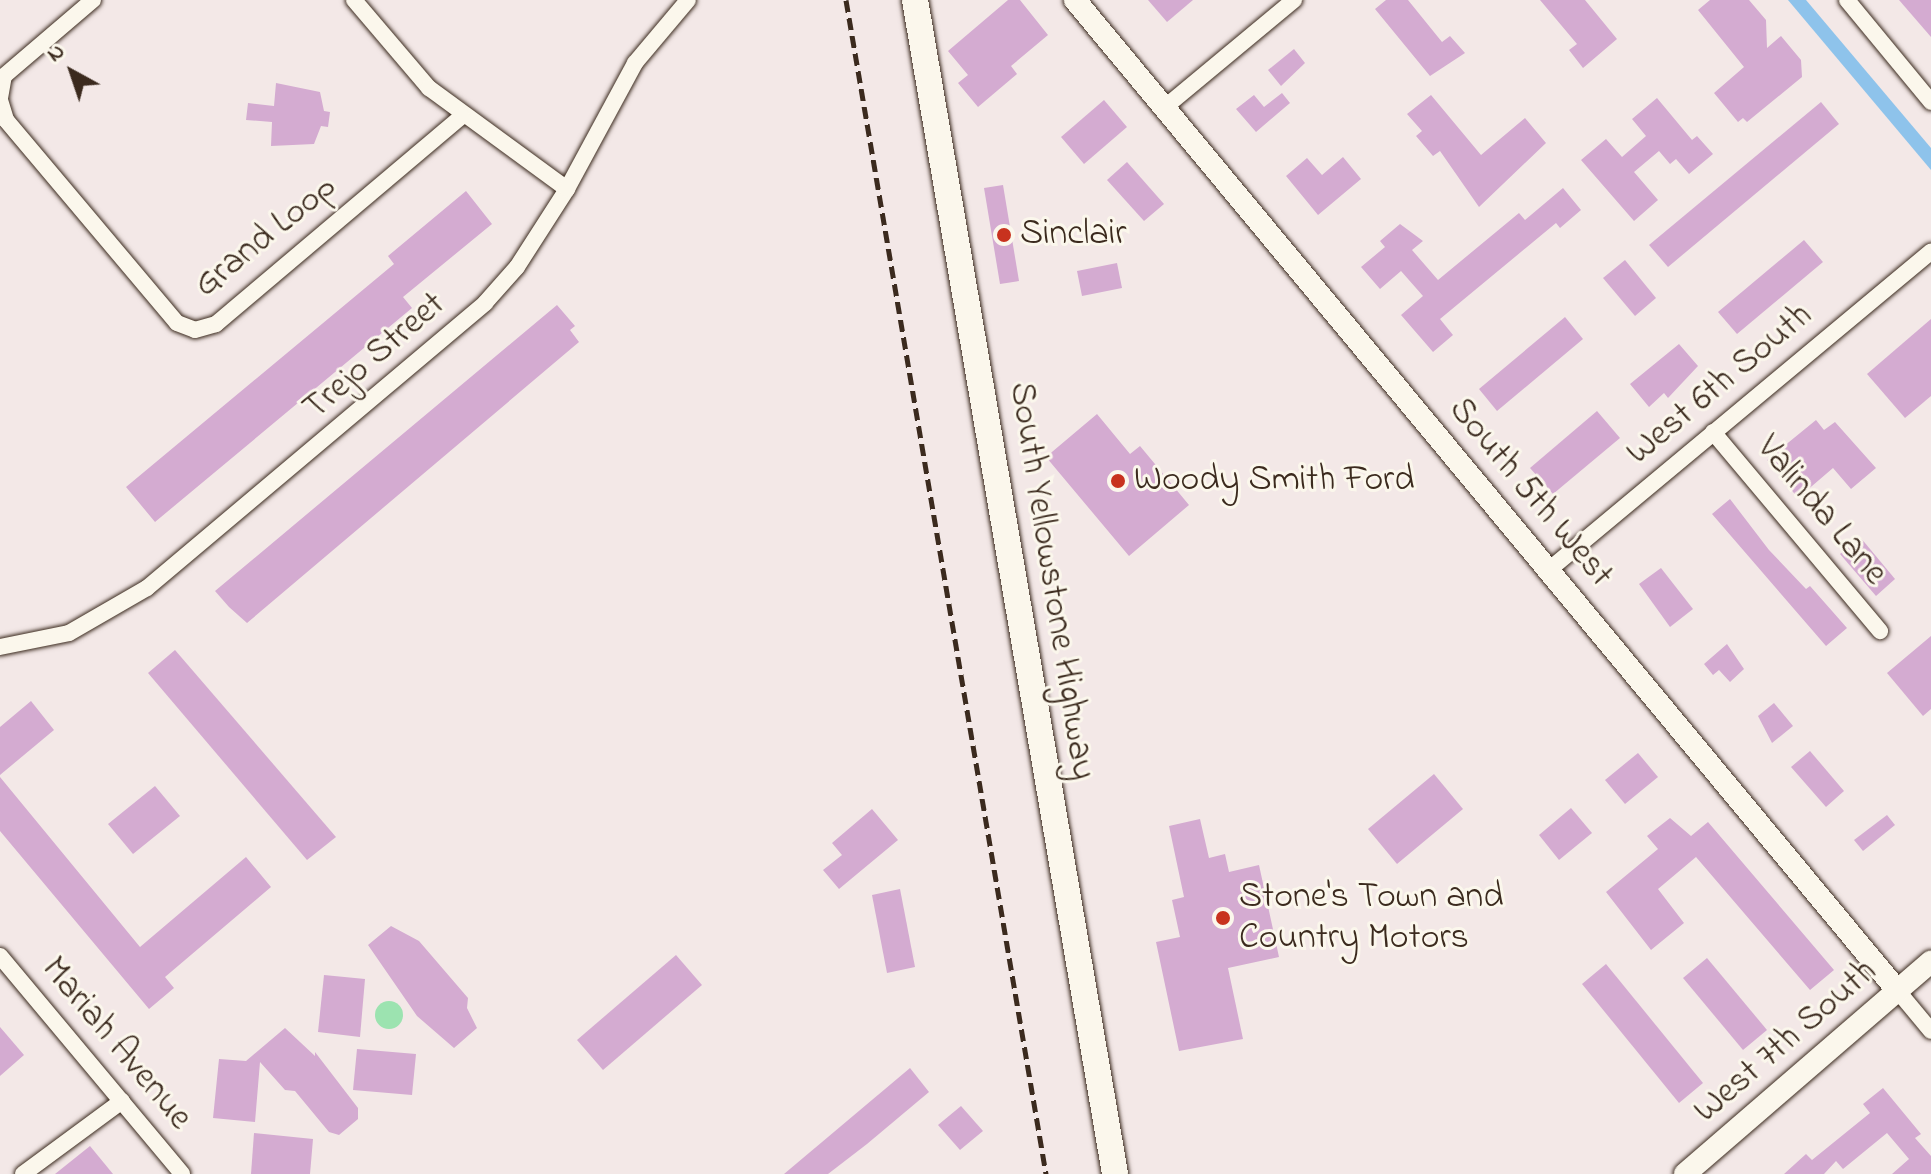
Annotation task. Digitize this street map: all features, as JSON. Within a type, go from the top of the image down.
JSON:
[{"type":"main road","name":"South Yellowstone Highway","points":[[915,0],[1115,1174]]},
{"type":"street","name":"Grand Loop","points":[[93,0],[4,76],[0,99],[6,120],[177,323],[195,330],[216,324],[462,116]]},
{"type":"street","points":[[354,0],[429,88],[462,116],[567,189]]},
{"type":"street","name":"Trejo Street","points":[[0,647],[69,633],[162,577],[485,303],[517,267],[567,189],[635,63],[688,0]]},
{"type":"street","name":"South 5th West","points":[[1075,0],[1931,1031]]},
{"type":"street","points":[[1164,108],[1294,0]]},
{"type":"street","points":[[1847,0],[1931,102]]},
{"type":"street","name":"West 6th South","points":[[1550,569],[1931,251]]},
{"type":"street","name":"Valinda Lane","points":[[1713,432],[1880,631]]},
{"type":"street","name":"Mariah Avenue","points":[[0,956],[182,1174]]},
{"type":"street","name":"West 7th South","points":[[1685,1174],[1931,962]]},
{"type":"street","points":[[23,1174],[122,1101]]},
{"type":"green space","points":[[389,1001],[399,1005],[403,1015],[399,1025],[389,1029],[379,1025],[375,1015],[379,1005]]},
{"type":"water","points":[[1788,0],[1806,0],[1931,148],[1931,170]]},
{"type":"building","points":[[1008,0],[1020,0],[1048,35],[1011,66],[1017,74],[978,107],[958,83],[968,75],[948,51]]},
{"type":"building","points":[[1148,0],[1193,0],[1167,22]]},
{"type":"building","points":[[1386,0],[1408,0],[1442,42],[1450,36],[1465,53],[1430,76],[1375,9]]},
{"type":"building","points":[[1540,0],[1585,0],[1617,39],[1583,68],[1569,50],[1577,44]]},
{"type":"building","points":[[1710,0],[1749,0],[1766,20],[1767,48],[1781,36],[1801,60],[1802,77],[1747,122],[1743,118],[1738,122],[1714,93],[1744,67],[1698,10]]},
{"type":"building","points":[[1899,0],[1931,0],[1931,37]]},
{"type":"building","points":[[1294,49],[1305,63],[1281,86],[1268,70]]},
{"type":"building","points":[[276,83],[320,92],[324,111],[330,112],[328,127],[321,126],[314,144],[271,146],[272,122],[246,120],[248,103],[274,106]]},
{"type":"building","points":[[1282,93],[1290,103],[1256,132],[1236,109],[1254,95],[1264,107]]},
{"type":"building","points":[[1431,95],[1481,155],[1525,118],[1546,143],[1479,207],[1440,151],[1433,156],[1416,136],[1422,131],[1407,114]]},
{"type":"building","points":[[1657,98],[1692,140],[1697,136],[1713,154],[1689,174],[1676,159],[1670,164],[1659,151],[1634,172],[1658,200],[1634,221],[1581,160],[1606,139],[1622,157],[1646,136],[1632,119]]},
{"type":"building","points":[[1104,100],[1127,127],[1084,164],[1061,137]]},
{"type":"building","points":[[1821,102],[1839,124],[1668,267],[1649,245]]},
{"type":"building","points":[[1343,157],[1361,179],[1318,215],[1286,176],[1307,158],[1322,175]]},
{"type":"building","points":[[1127,162],[1164,204],[1144,221],[1107,180]]},
{"type":"building","points":[[1003,185],[1019,281],[1000,284],[984,188]]},
{"type":"building","points":[[1563,188],[1581,210],[1560,228],[1556,223],[1440,319],[1453,335],[1433,352],[1401,315],[1423,296],[1401,271],[1380,289],[1361,267],[1385,247],[1380,241],[1400,224],[1423,241],[1412,250],[1438,280],[1519,213],[1525,220]]},
{"type":"building","points":[[466,191],[492,224],[403,297],[412,308],[155,522],[126,487],[394,264],[388,256]]},
{"type":"building","points":[[1804,240],[1823,262],[1737,334],[1718,312]]},
{"type":"building","points":[[1625,260],[1656,298],[1635,316],[1603,278]]},
{"type":"building","points":[[1117,263],[1122,288],[1082,296],[1077,271]]},
{"type":"building","points":[[557,305],[575,326],[570,330],[579,342],[247,623],[229,607],[215,591]]},
{"type":"building","points":[[1565,317],[1583,339],[1497,411],[1479,389]]},
{"type":"building","points":[[1931,319],[1931,396],[1905,418],[1867,374]]},
{"type":"building","points":[[1679,344],[1698,366],[1668,398],[1664,393],[1649,407],[1630,384]]},
{"type":"building","points":[[1597,411],[1620,438],[1553,494],[1530,468]]},
{"type":"building","name":"Woody Smith Ford","points":[[1097,414],[1130,454],[1140,446],[1189,505],[1129,556],[1046,457]]},
{"type":"building","points":[[1816,420],[1824,430],[1835,422],[1876,468],[1851,489],[1833,468],[1798,498],[1767,460]]},
{"type":"building","points":[[1730,499],[1769,550],[1806,589],[1810,586],[1847,628],[1826,646],[1712,514]]},
{"type":"building","points":[[1860,537],[1895,579],[1876,596],[1840,554]]},
{"type":"building","points":[[1661,568],[1693,609],[1670,627],[1639,584]]},
{"type":"building","points":[[1931,636],[1931,709],[1923,716],[1887,673]]},
{"type":"building","points":[[1727,644],[1744,669],[1730,682],[1719,670],[1713,675],[1704,664]]},
{"type":"building","points":[[175,650],[336,837],[307,860],[148,673]]},
{"type":"building","points":[[31,701],[54,730],[0,775],[0,727]]},
{"type":"building","points":[[1774,703],[1793,726],[1772,743],[1758,716]]},
{"type":"building","points":[[1810,751],[1844,791],[1826,807],[1791,767]]},
{"type":"building","points":[[1638,753],[1658,777],[1625,804],[1605,780]]},
{"type":"building","points":[[1434,774],[1463,809],[1397,864],[1368,829]]},
{"type":"building","points":[[0,777],[140,947],[246,857],[271,887],[165,977],[174,988],[149,1009],[0,831]]},
{"type":"building","points":[[155,786],[180,816],[133,854],[108,824]]},
{"type":"building","points":[[1571,808],[1592,833],[1559,860],[1539,835]]},
{"type":"building","points":[[872,809],[898,840],[839,889],[823,870],[842,855],[832,843]]},
{"type":"building","points":[[1887,815],[1895,825],[1863,851],[1854,840]]},
{"type":"building","points":[[1670,818],[1691,836],[1708,822],[1834,970],[1810,990],[1696,857],[1658,889],[1684,923],[1651,950],[1606,892],[1658,849],[1647,836]]},
{"type":"building","name":"Stone's Town and Country Motors","points":[[1200,819],[1209,858],[1225,854],[1229,872],[1259,865],[1279,957],[1228,968],[1243,1039],[1179,1051],[1156,942],[1180,937],[1172,900],[1184,897],[1169,826]]},
{"type":"building","points":[[900,889],[915,967],[887,973],[872,895]]},
{"type":"building","points":[[391,926],[419,941],[468,998],[467,1008],[477,1028],[454,1048],[417,1016],[368,945]]},
{"type":"building","points":[[676,955],[702,985],[603,1070],[577,1040]]},
{"type":"building","points":[[1707,958],[1767,1030],[1743,1050],[1683,978]]},
{"type":"building","points":[[1606,964],[1703,1083],[1679,1103],[1582,984]]},
{"type":"building","points":[[324,975],[365,979],[360,1037],[318,1032]]},
{"type":"building","points":[[0,1027],[24,1055],[0,1076]]},
{"type":"building","points":[[285,1028],[315,1056],[315,1052],[358,1108],[358,1119],[339,1135],[329,1132],[295,1091],[285,1090],[260,1062],[255,1122],[213,1118],[219,1059],[246,1061]]},
{"type":"building","points":[[357,1049],[416,1054],[412,1095],[353,1090]]},
{"type":"building","points":[[910,1068],[929,1092],[828,1174],[784,1174]]},
{"type":"building","points":[[1883,1088],[1921,1134],[1915,1138],[1931,1156],[1931,1174],[1892,1174],[1909,1159],[1887,1133],[1843,1169],[1836,1161],[1824,1174],[1784,1174],[1806,1154],[1812,1160],[1870,1113],[1863,1104]]},
{"type":"building","points":[[961,1106],[983,1131],[960,1150],[938,1125]]},
{"type":"building","points":[[254,1133],[313,1139],[310,1174],[251,1174]]},
{"type":"building","points":[[90,1146],[113,1174],[55,1174]]},
{"type":"railway","points":[[846,0],[1046,1174]]},
{"type":"place","name":"Sinclair","points":[[1004,235]]},
{"type":"place","name":"Woody Smith Ford","points":[[1118,481]]},
{"type":"place","name":"Stone's Town and Country Motors","points":[[1223,918]]}]
